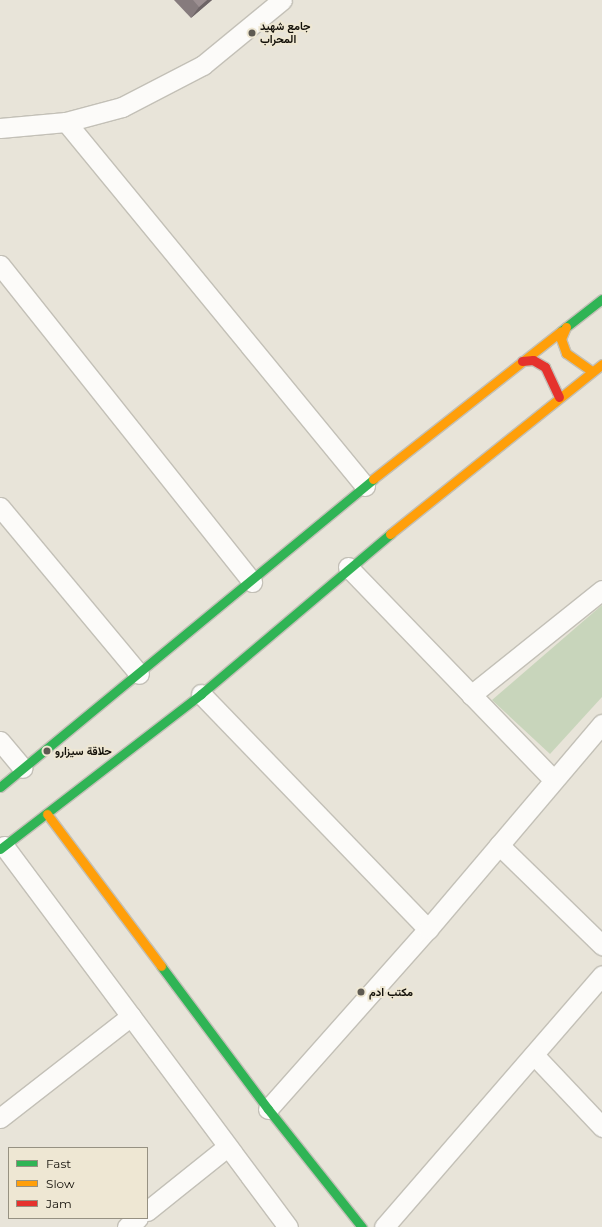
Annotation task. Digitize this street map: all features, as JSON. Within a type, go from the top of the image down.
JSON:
[{"type":"street","points":[[0,128],[66,122],[122,107],[203,65],[282,0]]},
{"type":"street","points":[[66,122],[365,486]]},
{"type":"street","points":[[0,265],[252,582]]},
{"type":"street","points":[[0,787],[252,582],[365,486],[602,299]]},
{"type":"street","points":[[566,327],[561,339],[566,353],[592,371]]},
{"type":"street","points":[[522,361],[533,360],[544,367],[559,397]]},
{"type":"street","points":[[288,1227],[2,847],[47,814],[201,694],[348,567],[602,364]]},
{"type":"street","points":[[0,507],[139,674]]},
{"type":"street","points":[[348,567],[554,780]]},
{"type":"street","points":[[471,695],[602,590]]},
{"type":"street","points":[[201,694],[428,929]]},
{"type":"street","points":[[268,1110],[428,929],[602,724]]},
{"type":"street","points":[[0,741],[22,768]]},
{"type":"street","points":[[47,814],[268,1110],[362,1227]]},
{"type":"street","points":[[499,845],[602,945]]},
{"type":"street","points":[[384,1227],[534,1056],[602,975]]},
{"type":"street","points":[[0,1118],[130,1016]]},
{"type":"street","points":[[534,1056],[602,1127]]},
{"type":"street","points":[[148,1210],[227,1147]]},
{"type":"street","points":[[127,1227],[137,1219]]},
{"type":"green space","points":[[602,605],[602,697],[550,754],[492,700]]},
{"type":"building","points":[[193,0],[207,0],[199,7]]},
{"type":"traffic: fast","points":[[561,331],[602,299]]},
{"type":"traffic: fast","points":[[0,787],[373,479]]},
{"type":"traffic: fast","points":[[0,849],[201,694],[390,534]]},
{"type":"traffic: fast","points":[[161,966],[268,1109],[362,1227]]},
{"type":"traffic: slow","points":[[566,327],[561,339],[566,353],[592,371]]},
{"type":"traffic: slow","points":[[373,479],[561,331]]},
{"type":"traffic: slow","points":[[390,534],[602,364]]},
{"type":"traffic: slow","points":[[47,814],[161,966]]},
{"type":"traffic: jam","points":[[522,361],[533,360],[545,367],[559,397]]},
{"type":"place","name":"جامع شهيد المحراب","points":[[252,33]]},
{"type":"place","name":"حلاقة سيزارو","points":[[47,751]]},
{"type":"place","name":"مكتب ادم","points":[[361,992]]}]
